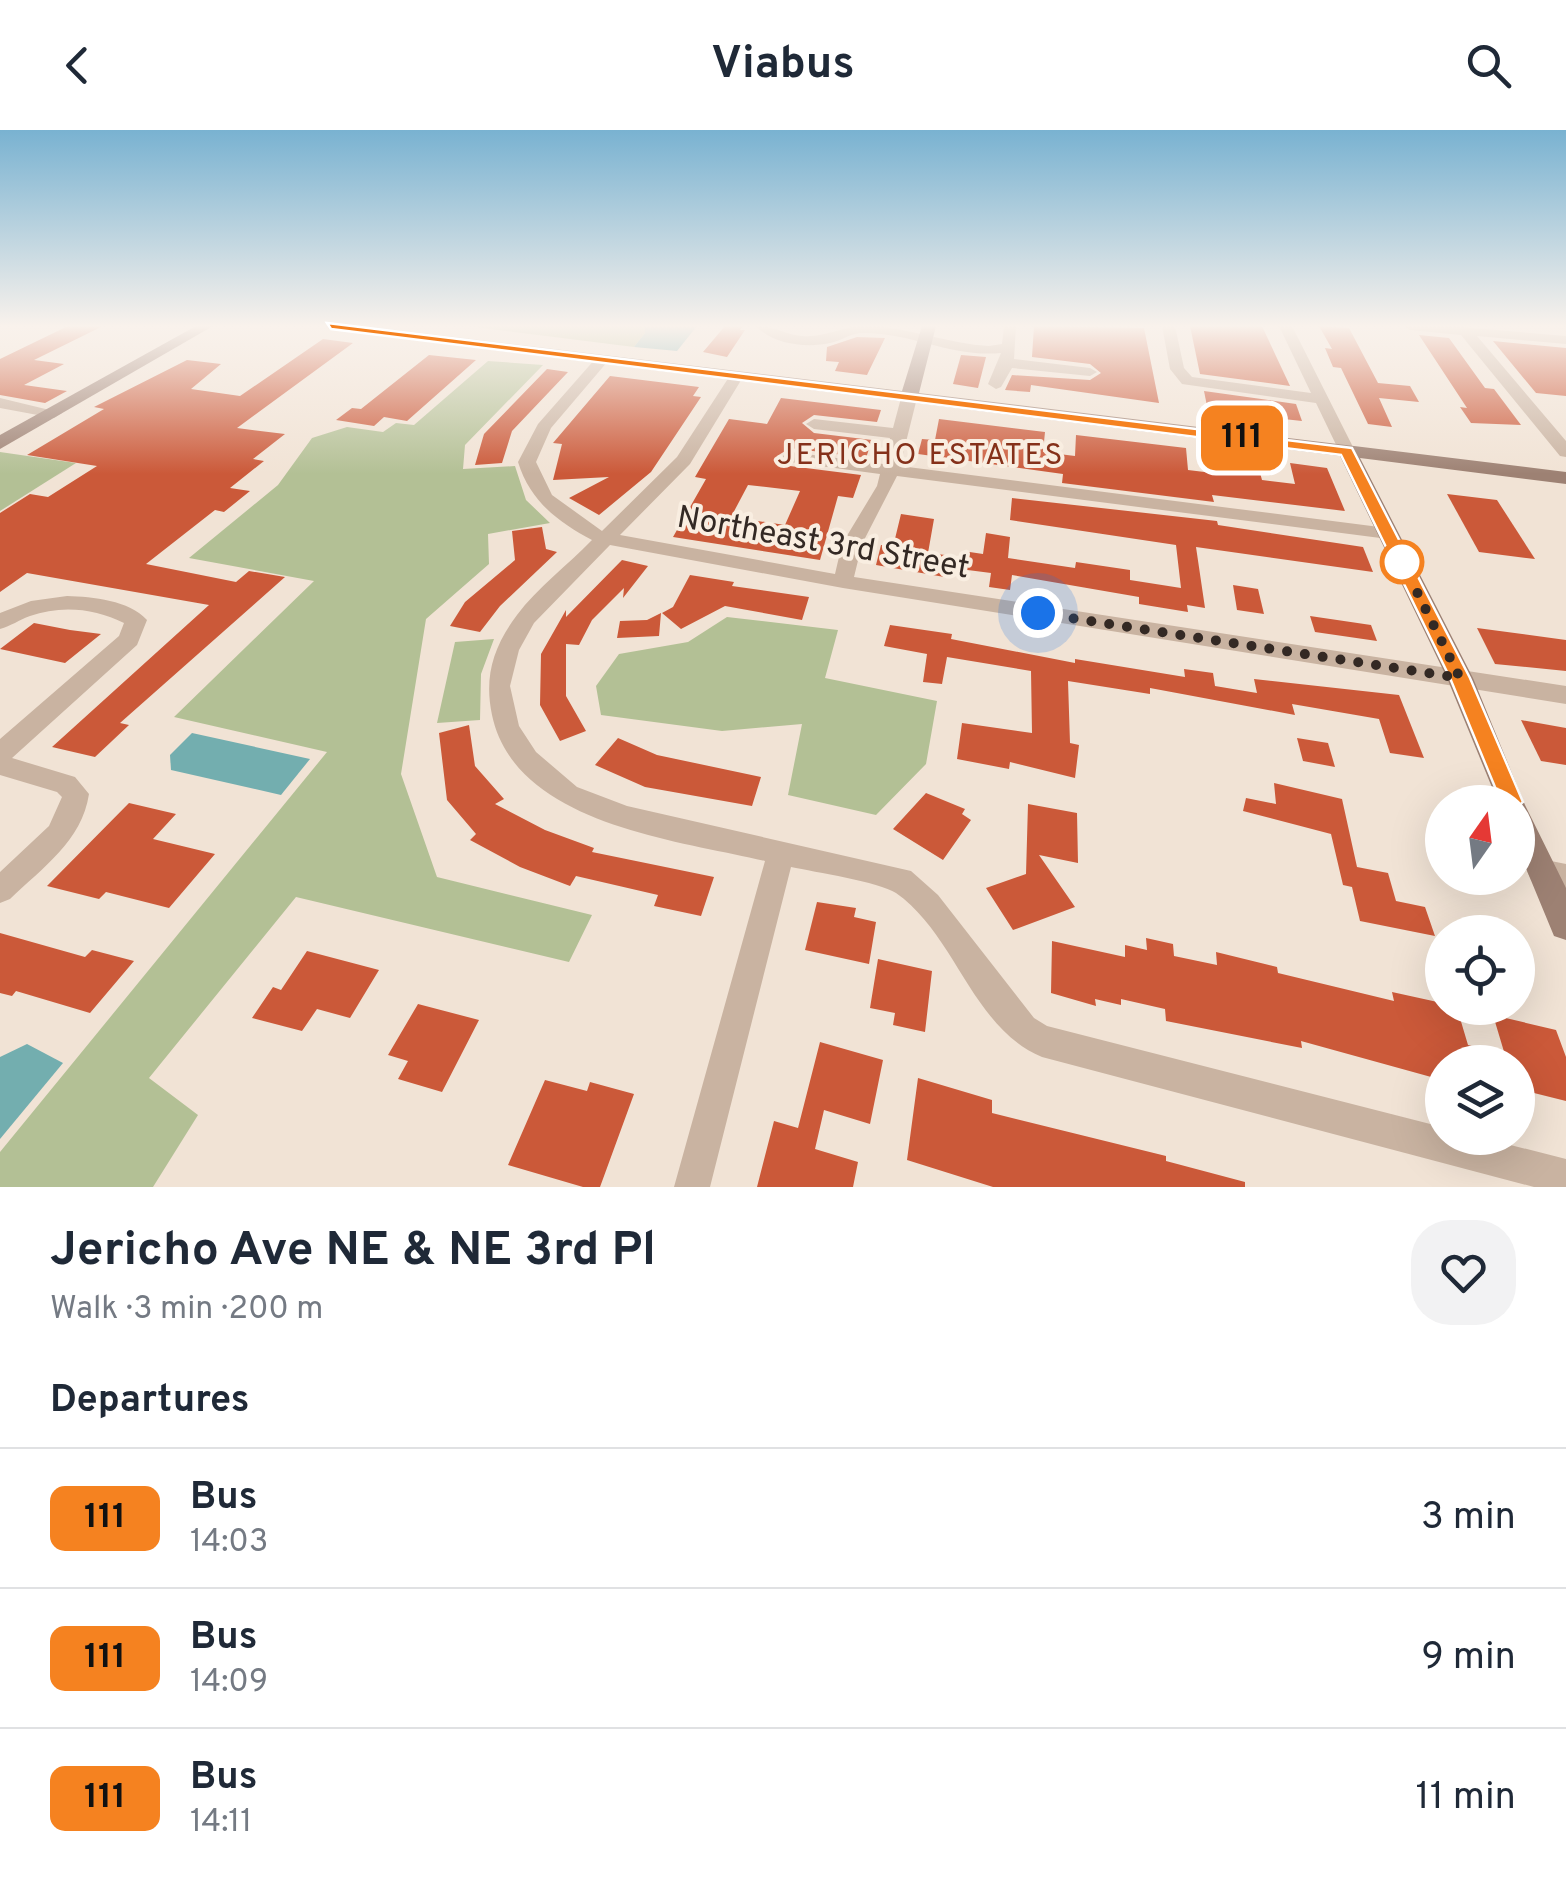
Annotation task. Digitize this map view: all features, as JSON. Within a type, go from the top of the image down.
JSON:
[{"type":"main road","points":[[0,444],[120,375]]},
{"type":"main road","points":[[722,375],[1566,478]]},
{"type":"main road","points":[[909,398],[916,375]]},
{"type":"main road","points":[[1347,451],[1460,678],[1505,785]]},
{"type":"main road","points":[[1535,843],[1554,874],[1566,925]]},
{"type":"street","points":[[589,375],[544,426],[527,462],[541,495],[569,520],[602,538]]},
{"type":"street","points":[[996,384],[999,375]]},
{"type":"street","points":[[1182,375],[1187,380],[1320,399]]},
{"type":"street","points":[[1309,375],[1347,451]]},
{"type":"street","points":[[1503,375],[1566,452]]},
{"type":"street","points":[[736,377],[684,460],[602,538],[525,620],[508,650],[498,686],[508,727],[527,759],[568,795],[624,817],[901,880],[928,904],[1022,1030],[1042,1042],[1566,1177]]},
{"type":"street","points":[[843,582],[852,544],[886,486],[909,398]]},
{"type":"street","points":[[0,403],[54,413]]},
{"type":"street","points":[[814,424],[899,434]]},
{"type":"street","points":[[790,457],[890,466],[1388,533]]},
{"type":"street","name":"Northeast 3rd Street","points":[[602,538],[843,582],[1566,695]]},
{"type":"street","points":[[0,622],[44,605],[69,602],[126,614],[136,620],[129,640],[0,754]]},
{"type":"street","points":[[0,766],[66,784],[76,794],[76,808],[62,829],[0,890]]},
{"type":"street","points":[[692,1187],[781,853]]},
{"type":"green space","points":[[471,375],[533,375],[465,445],[463,469],[515,466],[526,500],[550,523],[488,534],[489,564],[426,619],[401,774],[437,877],[592,915],[569,962],[296,897],[149,1078],[198,1115],[153,1187],[0,1187],[0,1152],[327,752],[174,717],[314,581],[189,558],[278,485],[312,438],[347,427],[383,432],[396,423],[414,425]]},
{"type":"green space","points":[[0,452],[76,463],[0,511]]},
{"type":"green space","points":[[727,617],[838,630],[825,678],[937,701],[926,764],[876,815],[788,795],[802,724],[722,731],[601,715],[596,686],[619,654],[688,642]]},
{"type":"green space","points":[[494,639],[481,674],[480,720],[437,723],[455,642]]},
{"type":"water","points":[[192,733],[310,759],[281,795],[171,770],[170,755]]},
{"type":"water","points":[[27,1044],[63,1063],[0,1139],[0,1057]]},
{"type":"building","points":[[0,375],[42,375],[24,385],[67,391],[45,403],[0,395]]},
{"type":"building","points":[[157,375],[207,375],[191,389],[240,396],[270,375],[309,375],[237,428],[285,434],[253,459],[264,461],[230,488],[250,491],[224,512],[215,510],[146,564],[236,582],[249,571],[285,577],[120,723],[129,725],[95,757],[52,747],[209,605],[27,573],[0,592],[0,513],[30,494],[48,497],[97,466],[27,455],[104,409],[94,407]]},
{"type":"building","points":[[403,375],[459,375],[407,421],[384,417],[374,426],[336,420],[352,408],[361,409]]},
{"type":"building","points":[[541,375],[565,375],[512,431],[502,463],[475,465],[484,434]]},
{"type":"building","points":[[955,375],[981,375],[978,388],[953,384]]},
{"type":"building","points":[[1012,375],[1090,380],[1097,375],[1153,375],[1159,403],[1031,385],[1030,392],[1005,390]]},
{"type":"building","points":[[1210,375],[1285,375],[1290,386]]},
{"type":"building","points":[[1345,375],[1374,375],[1378,383],[1410,386],[1419,402],[1379,398],[1392,427],[1368,424]]},
{"type":"building","points":[[1446,375],[1476,375],[1485,388],[1494,389],[1521,425],[1471,423],[1460,407],[1467,408]]},
{"type":"building","points":[[1521,375],[1566,375],[1566,396],[1536,393]]},
{"type":"building","points":[[610,376],[699,387],[693,396],[701,397],[651,472],[599,515],[569,498],[609,477],[553,480],[562,444],[553,443]]},
{"type":"building","points":[[1204,391],[1296,404],[1302,421],[1208,411]]},
{"type":"building","points":[[781,398],[881,410],[877,422],[814,415],[802,423],[814,433],[872,440],[866,458],[790,448],[777,456],[790,466],[861,475],[853,498],[838,496],[820,560],[673,537],[706,479],[695,477],[729,419],[767,424]],"holes":[[[748,485],[800,491],[785,525],[731,517]]]},
{"type":"building","points":[[939,419],[1045,432],[1043,452],[1075,456],[1076,435],[1186,448],[1188,470],[1221,474],[1217,453],[1256,458],[1262,480],[1295,484],[1290,463],[1327,468],[1345,511],[1212,495],[1214,502],[1062,483],[1063,474],[918,454],[922,439],[935,440]]},
{"type":"building","points":[[1447,494],[1497,500],[1535,559],[1479,552]]},
{"type":"building","points":[[1012,498],[1217,521],[1218,525],[1363,547],[1373,572],[1196,547],[1205,608],[1187,605],[1188,612],[1139,604],[1139,597],[1012,575],[1010,590],[989,587],[991,573],[960,569],[963,551],[983,554],[986,533],[1010,537],[1008,558],[1075,568],[1076,562],[1130,570],[1130,580],[1181,588],[1176,545],[1010,520]]},
{"type":"building","points":[[901,514],[934,519],[928,553],[954,556],[950,578],[876,565],[881,545],[893,547]]},
{"type":"building","points":[[542,527],[546,549],[557,552],[500,606],[480,632],[450,626],[465,602],[515,560],[512,531]]},
{"type":"building","points":[[622,560],[648,566],[623,598],[624,588],[592,620],[579,645],[566,644],[566,696],[586,731],[560,741],[540,705],[541,654],[566,610],[566,617]]},
{"type":"building","points":[[690,575],[734,582],[732,586],[809,597],[802,620],[725,606],[681,629],[662,613],[673,607]]},
{"type":"building","points":[[1233,585],[1258,589],[1264,614],[1237,610]]},
{"type":"building","points":[[661,613],[659,636],[617,638],[620,621],[647,620]]},
{"type":"building","points":[[1310,616],[1371,625],[1377,641],[1315,632]]},
{"type":"building","points":[[34,623],[101,634],[65,663],[0,649]]},
{"type":"building","points":[[890,625],[952,634],[951,639],[1075,663],[1075,659],[1185,677],[1184,669],[1213,673],[1215,686],[1257,693],[1254,679],[1399,695],[1424,758],[1390,753],[1379,719],[1292,704],[1295,715],[1150,688],[1150,694],[1068,681],[1070,743],[1079,745],[1075,778],[1010,762],[1009,769],[957,759],[962,723],[1032,733],[1031,671],[947,657],[942,684],[923,682],[927,654],[884,646]]},
{"type":"building","points":[[1477,628],[1566,640],[1566,671],[1495,664]]},
{"type":"building","points":[[1521,720],[1566,728],[1566,765],[1541,761]]},
{"type":"building","points":[[469,725],[475,766],[504,799],[495,804],[545,830],[594,848],[592,852],[714,877],[701,916],[654,906],[658,895],[576,876],[570,886],[520,867],[470,840],[476,834],[447,800],[439,733]]},
{"type":"building","points":[[618,738],[657,755],[761,777],[752,806],[645,787],[595,765]]},
{"type":"building","points":[[1297,738],[1328,743],[1335,767],[1303,761]]},
{"type":"building","points":[[1274,783],[1342,799],[1357,867],[1388,873],[1396,901],[1425,907],[1425,934],[1360,921],[1352,887],[1343,885],[1331,834],[1243,811],[1246,798],[1276,804]]},
{"type":"building","points":[[926,793],[965,809],[962,814],[971,820],[943,860],[893,829]]},
{"type":"building","points":[[129,803],[176,814],[153,839],[215,854],[169,908],[106,892],[99,899],[47,886]]},
{"type":"building","points":[[1028,804],[1077,813],[1078,863],[1039,855],[1075,907],[1013,930],[986,888],[1026,874]]},
{"type":"building","points":[[817,902],[856,908],[854,917],[876,922],[869,964],[805,950]]},
{"type":"building","points":[[0,933],[85,957],[92,950],[134,961],[90,1013],[16,991],[12,996],[0,993]]},
{"type":"building","points":[[1146,938],[1173,944],[1174,956],[1217,965],[1216,952],[1277,967],[1278,973],[1394,1001],[1392,992],[1425,999],[1425,1025],[1462,1025],[1468,1045],[1425,1045],[1425,1075],[1301,1041],[1302,1048],[1166,1021],[1165,1009],[1121,999],[1121,1005],[1095,999],[1096,1006],[1051,993],[1052,941],[1125,957],[1125,945],[1147,950]]},
{"type":"building","points":[[307,951],[379,970],[350,1018],[317,1009],[302,1031],[252,1018],[273,987],[281,990]]},
{"type":"building","points":[[878,959],[932,971],[925,1032],[893,1025],[895,1013],[870,1008]]},
{"type":"building","points":[[418,1004],[479,1020],[442,1092],[398,1079],[408,1061],[388,1055]]},
{"type":"building","points":[[1496,1025],[1535,1025],[1556,1030],[1566,1057],[1566,1101],[1535,1093],[1535,1045],[1502,1045]]},
{"type":"building","points":[[820,1042],[883,1060],[870,1124],[824,1110],[815,1149],[858,1162],[853,1187],[757,1187],[774,1121],[798,1128]]},
{"type":"building","points":[[918,1078],[992,1100],[992,1113],[1166,1156],[1166,1161],[1245,1182],[1245,1187],[993,1187],[907,1160]]},
{"type":"building","points":[[545,1080],[587,1091],[590,1082],[634,1094],[600,1187],[583,1187],[508,1165]]},
{"type":"bus line","name":"111","points":[[720,375],[1347,451],[1460,678],[1505,785]]},
{"type":"district","name":"JERICHO ESTATES","points":[[921,456]]},
{"type":"route","points":[[1038,613],[1460,678],[1402,562]]}]
